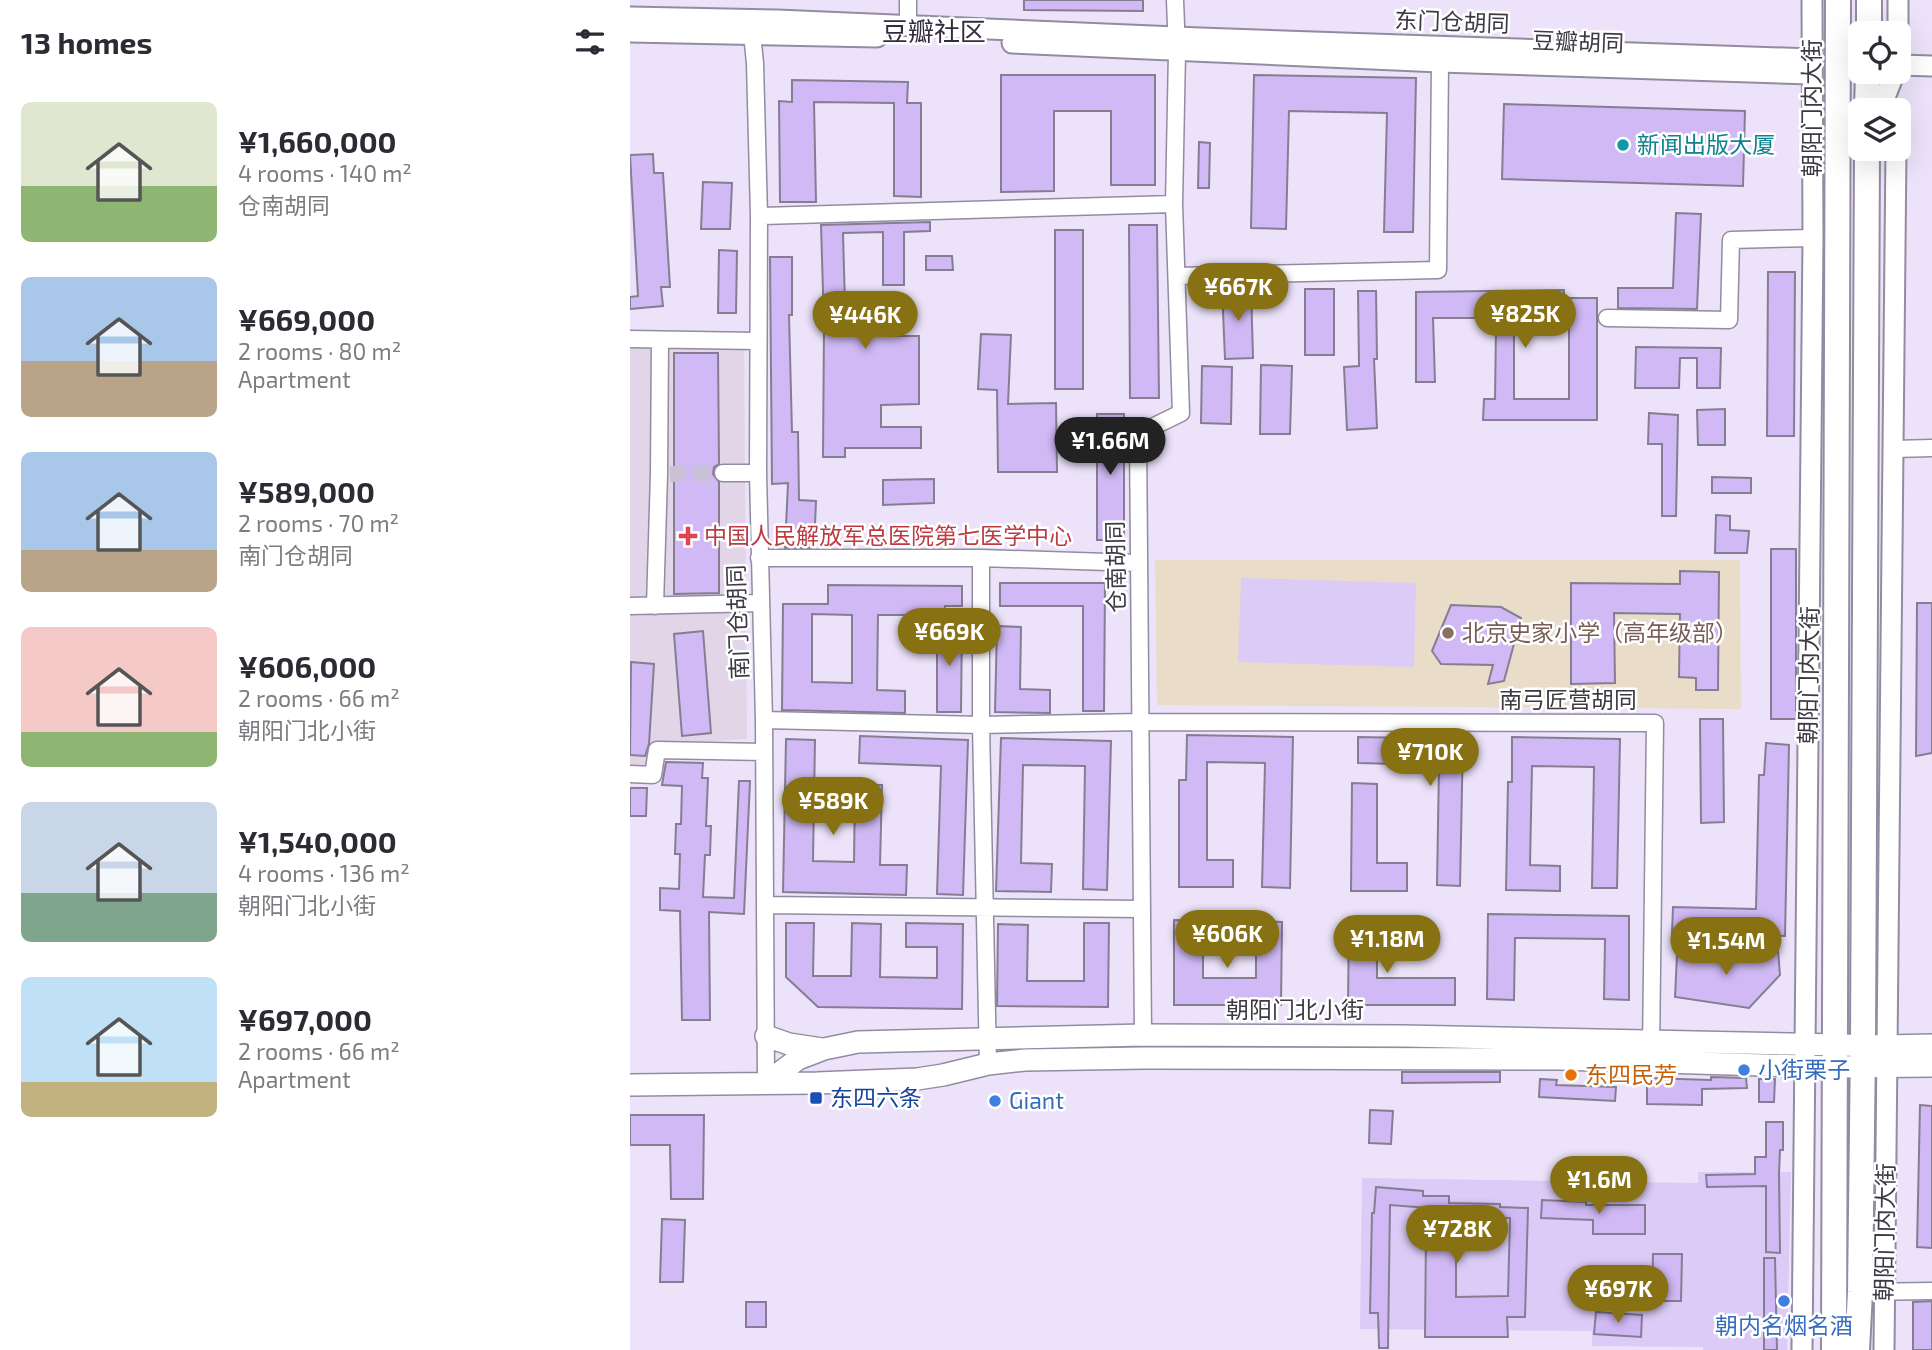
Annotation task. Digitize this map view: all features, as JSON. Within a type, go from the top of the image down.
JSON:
[{"type":"main road","name":"朝阳门内大街","points":[[1834,1350],[1838,0]]},
{"type":"main road","points":[[1869,0],[1869,21]]},
{"type":"main road","name":"朝阳门内大街","points":[[1857,1350],[1875,1056],[1867,161]]},
{"type":"main road","name":"朝阳门北小街","points":[[766,1083],[798,1059],[824,1049],[858,1042],[986,1038],[1143,1035],[1404,1036],[1651,1052],[1804,1066],[1835,1056]]},
{"type":"main road","points":[[766,1036],[789,1044],[824,1049]]},
{"type":"main road","name":"朝阳门北小街","points":[[630,1085],[917,1079],[988,1064],[1026,1060],[1547,1059],[1805,1044],[1835,1056]]},
{"type":"main road","points":[[1875,1056],[1932,1045]]},
{"type":"main road","points":[[1835,1056],[1875,1056],[1932,1066]]},
{"type":"street","points":[[908,0],[908,25]]},
{"type":"street","name":"仓南胡同","points":[[1143,1035],[1138,434],[1181,412],[1174,204],[1175,0]]},
{"type":"street","name":"朝阳门内大街","points":[[1802,1350],[1813,238],[1810,67],[1812,0]]},
{"type":"street","points":[[1898,0],[1898,21]]},
{"type":"street","name":"东门仓胡同","points":[[630,18],[731,17],[908,25],[1176,44]]},
{"type":"street","name":"东门仓胡同","points":[[630,32],[731,17],[752,34],[1176,44],[1810,67]]},
{"type":"street","name":"南门仓胡同","points":[[752,34],[759,216],[758,473],[764,720],[766,1083]]},
{"type":"street","name":"豆瓣胡同","points":[[1176,44],[1440,62],[1810,67]]},
{"type":"street","points":[[1177,276],[1438,270],[1440,62]]},
{"type":"street","points":[[1911,65],[1932,66]]},
{"type":"street","name":"朝阳门内大街","points":[[1884,1350],[1885,1292],[1875,1056],[1893,449],[1896,161]]},
{"type":"street","points":[[759,216],[1174,204]]},
{"type":"street","points":[[1607,318],[1729,320],[1731,240],[1813,238]]},
{"type":"street","points":[[630,339],[757,341]]},
{"type":"street","points":[[655,606],[665,474],[660,341]]},
{"type":"street","points":[[1893,449],[1932,448]]},
{"type":"street","points":[[723,473],[758,473]]},
{"type":"street","points":[[759,558],[981,558],[1138,564]]},
{"type":"street","points":[[981,558],[981,725],[988,1064]]},
{"type":"street","points":[[630,606],[760,603]]},
{"type":"street","points":[[764,720],[981,725],[1142,722]]},
{"type":"street","name":"南弓匠营胡同","points":[[1142,722],[1654,723],[1651,1052]]},
{"type":"street","points":[[630,774],[653,775],[657,750],[764,752]]},
{"type":"street","points":[[765,905],[1141,909]]},
{"type":"street","points":[[1860,1292],[1932,1292]]},
{"type":"shaded area","name":"中国人民解放军总医院第七医学中心","points":[[630,330],[744,333],[747,739],[654,744],[647,767],[630,766]]},
{"type":"shaded area","name":"北京史家小学（高年级部）","points":[[1155,560],[1740,560],[1741,709],[1157,705]]},
{"type":"shaded area","points":[[1241,578],[1416,583],[1414,667],[1238,662]]},
{"type":"shaded area","points":[[1698,1172],[1791,1172],[1787,1350],[1592,1346],[1592,1331],[1360,1329],[1362,1178],[1698,1183]]},
{"type":"building","points":[[1024,0],[1143,0],[1143,11],[1024,10]]},
{"type":"building","points":[[1001,75],[1155,75],[1155,185],[1111,185],[1111,111],[1054,111],[1054,191],[1001,192]]},
{"type":"building","points":[[1254,75],[1416,78],[1413,232],[1384,232],[1387,113],[1289,111],[1286,229],[1251,228]]},
{"type":"building","points":[[792,80],[908,82],[907,103],[921,103],[921,197],[894,196],[894,103],[814,102],[816,202],[780,202],[779,101],[792,102]]},
{"type":"building","name":"新闻出版大厦","points":[[1504,104],[1745,111],[1743,186],[1502,179]]},
{"type":"building","points":[[1199,142],[1210,143],[1209,188],[1198,188]]},
{"type":"building","points":[[653,154],[654,173],[663,173],[670,287],[661,287],[663,306],[630,309],[630,297],[638,296],[630,155]]},
{"type":"building","points":[[703,182],[732,183],[730,229],[701,229]]},
{"type":"building","points":[[1676,213],[1701,214],[1697,309],[1618,308],[1618,288],[1673,288]]},
{"type":"building","points":[[930,222],[930,231],[904,232],[904,285],[883,285],[883,232],[843,233],[845,305],[886,308],[885,336],[919,336],[919,404],[881,405],[881,427],[921,427],[921,448],[845,448],[845,457],[823,457],[824,326],[821,225]]},
{"type":"building","points":[[1129,225],[1157,225],[1159,398],[1130,398]]},
{"type":"building","points":[[1055,230],[1083,230],[1083,389],[1055,389]]},
{"type":"building","points":[[719,250],[737,251],[736,313],[718,313]]},
{"type":"building","points":[[926,256],[952,256],[953,270],[926,270]]},
{"type":"building","points":[[770,257],[792,257],[792,315],[789,315],[792,432],[798,432],[799,500],[816,501],[814,548],[785,548],[788,483],[772,484]]},
{"type":"building","points":[[1768,272],[1795,272],[1794,436],[1767,436]]},
{"type":"building","points":[[1251,287],[1253,358],[1225,359],[1222,288]]},
{"type":"building","points":[[1305,289],[1334,289],[1334,355],[1305,355]]},
{"type":"building","points":[[1564,290],[1564,298],[1597,298],[1597,420],[1483,420],[1484,399],[1495,399],[1496,328],[1493,328],[1492,318],[1433,318],[1435,382],[1416,382],[1416,292]],"holes":[[[1569,315],[1569,399],[1514,399],[1514,316]]]},
{"type":"building","points":[[1358,291],[1376,291],[1377,359],[1374,359],[1377,428],[1347,430],[1344,367],[1359,366]]},
{"type":"building","points":[[981,334],[1011,335],[1008,404],[1056,403],[1057,472],[998,472],[997,390],[978,389]]},
{"type":"building","points":[[1636,347],[1721,348],[1720,388],[1697,388],[1697,358],[1680,358],[1679,388],[1635,388]]},
{"type":"building","points":[[674,353],[718,353],[719,464],[714,467],[713,474],[719,482],[719,593],[674,594]]},
{"type":"building","points":[[1261,365],[1292,366],[1290,434],[1260,434]]},
{"type":"building","points":[[1202,366],[1232,367],[1231,424],[1201,423]]},
{"type":"building","points":[[1725,409],[1725,445],[1698,445],[1697,410]]},
{"type":"building","points":[[1649,413],[1678,415],[1676,516],[1662,516],[1662,444],[1648,444]]},
{"type":"building","points":[[1097,414],[1124,414],[1124,540],[1097,540]]},
{"type":"building","points":[[1712,477],[1751,478],[1751,493],[1712,493]]},
{"type":"building","points":[[934,479],[934,503],[883,505],[883,480]]},
{"type":"building","points":[[1716,515],[1730,516],[1730,530],[1749,531],[1747,553],[1715,553]]},
{"type":"building","points":[[1771,549],[1796,549],[1796,719],[1771,719]]},
{"type":"building","points":[[1680,571],[1719,572],[1718,690],[1696,690],[1696,678],[1679,677],[1680,614],[1614,613],[1615,683],[1571,684],[1571,583],[1680,584]]},
{"type":"building","points":[[1000,583],[1105,583],[1104,711],[1083,711],[1083,606],[1000,606]]},
{"type":"building","points":[[828,585],[962,586],[962,606],[945,606],[944,615],[878,615],[877,690],[905,691],[905,713],[782,710],[783,604],[828,604]],"holes":[[[812,614],[852,615],[852,683],[812,682]]]},
{"type":"building","points":[[1917,603],[1932,603],[1932,753],[1916,756]]},
{"type":"building","points":[[1451,605],[1501,607],[1521,618],[1504,681],[1488,684],[1493,665],[1441,664],[1432,651]]},
{"type":"building","points":[[937,624],[962,625],[961,712],[937,712]]},
{"type":"building","points":[[997,626],[1021,627],[1020,689],[1050,690],[1050,713],[995,712]]},
{"type":"building","points":[[703,631],[711,733],[682,736],[674,634]]},
{"type":"building","points":[[631,662],[654,664],[649,744],[645,756],[630,755]]},
{"type":"building","points":[[1700,719],[1723,719],[1724,822],[1701,823]]},
{"type":"building","points":[[1187,735],[1293,737],[1290,888],[1262,887],[1265,763],[1207,762],[1207,860],[1233,860],[1233,887],[1179,887],[1179,780],[1186,780]]},
{"type":"building","points":[[860,736],[968,740],[963,895],[937,894],[941,766],[859,763]]},
{"type":"building","points":[[1358,737],[1463,739],[1460,886],[1437,885],[1439,765],[1358,763]]},
{"type":"building","points":[[1512,737],[1620,739],[1617,888],[1592,888],[1594,767],[1532,766],[1530,865],[1560,866],[1560,891],[1506,890],[1508,782],[1512,782]]},
{"type":"building","points":[[1001,738],[1111,741],[1107,890],[1083,889],[1085,766],[1023,765],[1021,863],[1052,864],[1051,892],[996,891]]},
{"type":"building","points":[[786,739],[815,740],[813,861],[854,862],[855,785],[882,785],[880,865],[907,865],[906,895],[783,892]]},
{"type":"building","points":[[1766,743],[1789,745],[1785,936],[1672,933],[1673,907],[1756,909],[1759,775],[1764,775]]},
{"type":"building","points":[[666,762],[703,763],[702,778],[708,778],[706,826],[711,826],[710,855],[705,855],[703,897],[734,898],[739,781],[750,781],[744,914],[709,912],[710,1020],[682,1020],[680,911],[660,910],[660,888],[679,889],[680,854],[675,854],[676,824],[681,824],[682,786],[662,785]]},
{"type":"building","points":[[1352,783],[1377,784],[1377,863],[1407,863],[1407,891],[1351,891]]},
{"type":"building","points":[[630,788],[647,788],[646,816],[630,816]]},
{"type":"building","points":[[1488,914],[1629,916],[1629,1000],[1604,999],[1605,939],[1515,938],[1514,1000],[1487,999]]},
{"type":"building","points":[[1349,917],[1377,918],[1377,978],[1455,978],[1455,1005],[1348,1005]]},
{"type":"building","points":[[1174,920],[1203,921],[1203,978],[1256,978],[1256,921],[1282,922],[1281,1005],[1174,1005]]},
{"type":"building","points":[[786,923],[814,923],[813,976],[851,976],[852,923],[881,924],[880,977],[937,978],[937,947],[906,947],[906,923],[963,924],[962,1009],[818,1007],[786,977]]},
{"type":"building","points":[[1084,923],[1109,923],[1108,1007],[997,1006],[998,924],[1028,925],[1027,981],[1084,981]]},
{"type":"building","points":[[1778,951],[1780,975],[1749,1008],[1675,997],[1677,955]]},
{"type":"building","points":[[1402,1072],[1500,1072],[1500,1082],[1402,1083]]},
{"type":"building","points":[[1711,1077],[1746,1078],[1747,1088],[1702,1089],[1702,1105],[1647,1104],[1647,1078],[1711,1080]]},
{"type":"building","points":[[1540,1079],[1557,1080],[1556,1085],[1616,1087],[1615,1101],[1539,1097]]},
{"type":"building","points":[[1759,1079],[1775,1079],[1774,1102],[1759,1102]]},
{"type":"building","points":[[1920,1105],[1932,1106],[1932,1248],[1917,1247]]},
{"type":"building","points":[[1370,1110],[1393,1111],[1391,1144],[1369,1143]]},
{"type":"building","points":[[630,1115],[704,1115],[703,1199],[671,1199],[670,1145],[630,1145]]},
{"type":"building","points":[[1766,1122],[1783,1122],[1783,1150],[1780,1150],[1779,1174],[1780,1253],[1766,1252],[1766,1186],[1707,1187],[1706,1175],[1755,1174],[1755,1157],[1766,1157]]},
{"type":"building","points":[[1376,1187],[1423,1191],[1423,1196],[1449,1196],[1449,1203],[1500,1204],[1500,1207],[1528,1208],[1525,1317],[1507,1317],[1508,1337],[1425,1337],[1426,1234],[1430,1234],[1429,1208],[1390,1205],[1388,1348],[1379,1348],[1378,1313],[1370,1313]],"holes":[[[1456,1217],[1510,1218],[1508,1296],[1456,1297]]]},
{"type":"building","points":[[1542,1200],[1586,1202],[1586,1205],[1645,1205],[1645,1234],[1593,1234],[1593,1220],[1541,1218]]},
{"type":"building","points":[[662,1219],[685,1220],[683,1282],[660,1282]]},
{"type":"building","points":[[1653,1254],[1682,1254],[1681,1301],[1652,1301]]},
{"type":"building","points":[[1764,1258],[1775,1258],[1777,1350],[1764,1350]]},
{"type":"building","points":[[1932,1301],[1932,1350],[1913,1350],[1913,1302]]},
{"type":"building","points":[[746,1302],[766,1302],[766,1327],[746,1327]]},
{"type":"building","points":[[1596,1312],[1642,1315],[1641,1337],[1594,1334]]},
{"type":"tunnel","points":[[670,474],[723,473]]},
{"type":"place","name":"新闻出版大厦","points":[[1623,145]]},
{"type":"place","name":"中国人民解放军总医院第七医学中心","points":[[688,536]]},
{"type":"place","name":"北京史家小学（高年级部）","points":[[1448,633]]},
{"type":"place","name":"小街栗子","points":[[1744,1070]]},
{"type":"place","name":"东四民芳","points":[[1571,1075]]},
{"type":"place","name":"东四六条","points":[[816,1098]]},
{"type":"place","name":"Giant","points":[[995,1101]]},
{"type":"place","name":"朝内名烟名酒","points":[[1784,1301]]},
{"type":"district","name":"豆瓣社区","points":[[934,32]]}]
